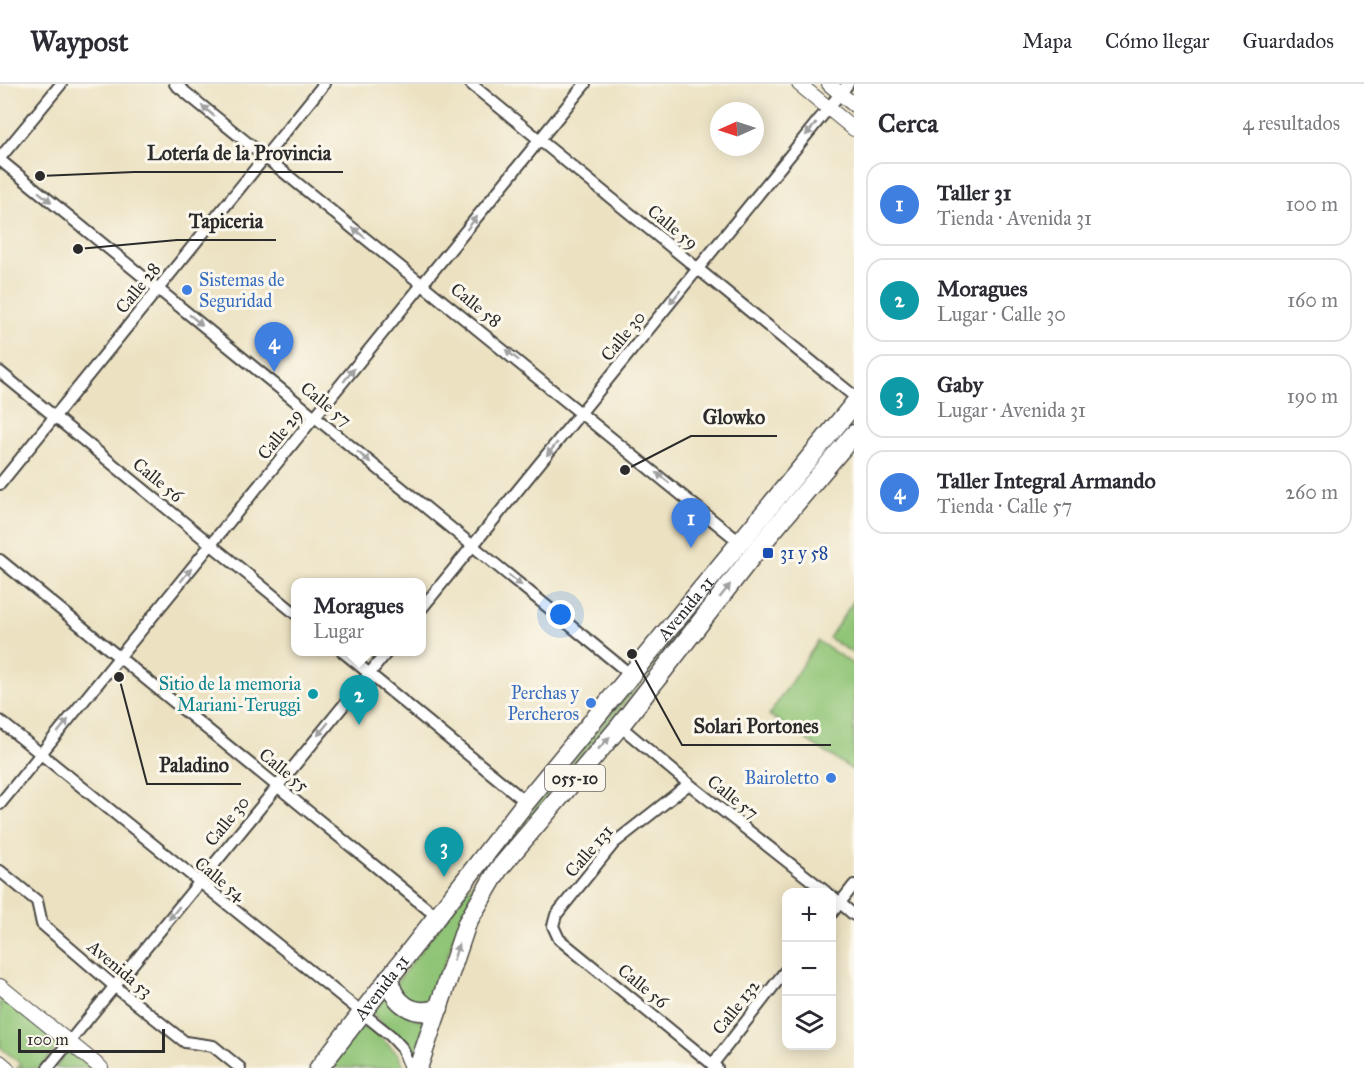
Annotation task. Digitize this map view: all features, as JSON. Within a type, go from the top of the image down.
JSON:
[{"type":"highway","name":"Avenida 31","points":[[418,1068],[467,923],[492,880],[621,726],[747,548],[854,404]]},
{"type":"highway","name":"Avenida 31","points":[[319,1068],[435,915],[631,675],[854,434]]},
{"type":"highway","points":[[389,977],[394,995],[407,1008],[424,1012],[439,1008]]},
{"type":"street","points":[[0,159],[61,84]]},
{"type":"street","name":"Calle 58","points":[[176,84],[747,548]]},
{"type":"street","name":"Calle 28","points":[[0,484],[324,84]]},
{"type":"street","name":"Calle 59","points":[[471,84],[854,396]]},
{"type":"street","name":"Calle 29","points":[[0,804],[585,84]]},
{"type":"street","points":[[799,84],[854,129]]},
{"type":"street","points":[[829,84],[844,89],[854,105]]},
{"type":"street","name":"Calle 30","points":[[426,603],[844,89]]},
{"type":"street","name":"Calle 57","points":[[0,159],[631,675]]},
{"type":"street","name":"Calle 56","points":[[0,372],[291,610]]},
{"type":"street","name":"Calle 55","points":[[0,560],[435,915]]},
{"type":"street","points":[[349,656],[526,801]]},
{"type":"street","name":"Calle 30","points":[[48,1068],[383,656]]},
{"type":"street","name":"Calle 54","points":[[0,722],[391,1036],[402,1048],[410,1068]]},
{"type":"street","name":"Calle 57","points":[[621,726],[689,784],[821,888]]},
{"type":"street","name":"Calle 131","points":[[553,926],[556,915],[614,843],[689,784]]},
{"type":"street","name":"Avenida 53","points":[[0,871],[37,901],[42,924],[114,986],[185,1042],[213,1046],[240,1068]]},
{"type":"street","points":[[836,898],[854,885]]},
{"type":"street","points":[[836,900],[854,915]]},
{"type":"street","name":"Calle 56","points":[[553,926],[559,939],[715,1066]]},
{"type":"street","name":"Calle 132","points":[[715,1066],[782,975]]},
{"type":"street","points":[[0,986],[100,1068]]},
{"type":"street","points":[[0,1062],[7,1068]]},
{"type":"green space","points":[[723,576],[711,597],[483,877],[453,940],[432,1006],[414,1004],[405,998],[396,983],[475,880]]},
{"type":"green space","points":[[854,600],[854,654],[829,638]]},
{"type":"green space","points":[[818,641],[854,665],[854,771],[769,715]]},
{"type":"green space","points":[[0,992],[60,1042],[41,1068],[16,1068],[22,1065],[0,1047]]},
{"type":"green space","points":[[387,992],[404,1012],[416,1019],[428,1022],[415,1055],[371,1012]]},
{"type":"green space","points":[[370,1028],[397,1053],[405,1068],[323,1068],[354,1029]]},
{"type":"green space","points":[[69,1049],[93,1068],[55,1068]]},
{"type":"place","name":"Lotería de la Provincia","points":[[40,176]]},
{"type":"place","name":"Tapiceria","points":[[78,249]]},
{"type":"place","name":"Sistemas de Seguridad","points":[[187,290]]},
{"type":"place","name":"Taller Integral Armando","points":[[274,372]]},
{"type":"place","name":"Glowko","points":[[625,470]]},
{"type":"place","name":"Taller 31","points":[[691,548]]},
{"type":"place","name":"31 y 58","points":[[768,553]]},
{"type":"place","name":"Solari Portones","points":[[632,654]]},
{"type":"place","name":"Paladino","points":[[119,677]]},
{"type":"place","name":"Sitio de la memoria Mariani-Teruggi","points":[[313,694]]},
{"type":"place","name":"Perchas y Percheros","points":[[591,703]]},
{"type":"place","name":"Moragues","points":[[359,725]]},
{"type":"place","name":"Bairoletto","points":[[831,778]]},
{"type":"place","name":"Gaby","points":[[444,877]]}]
